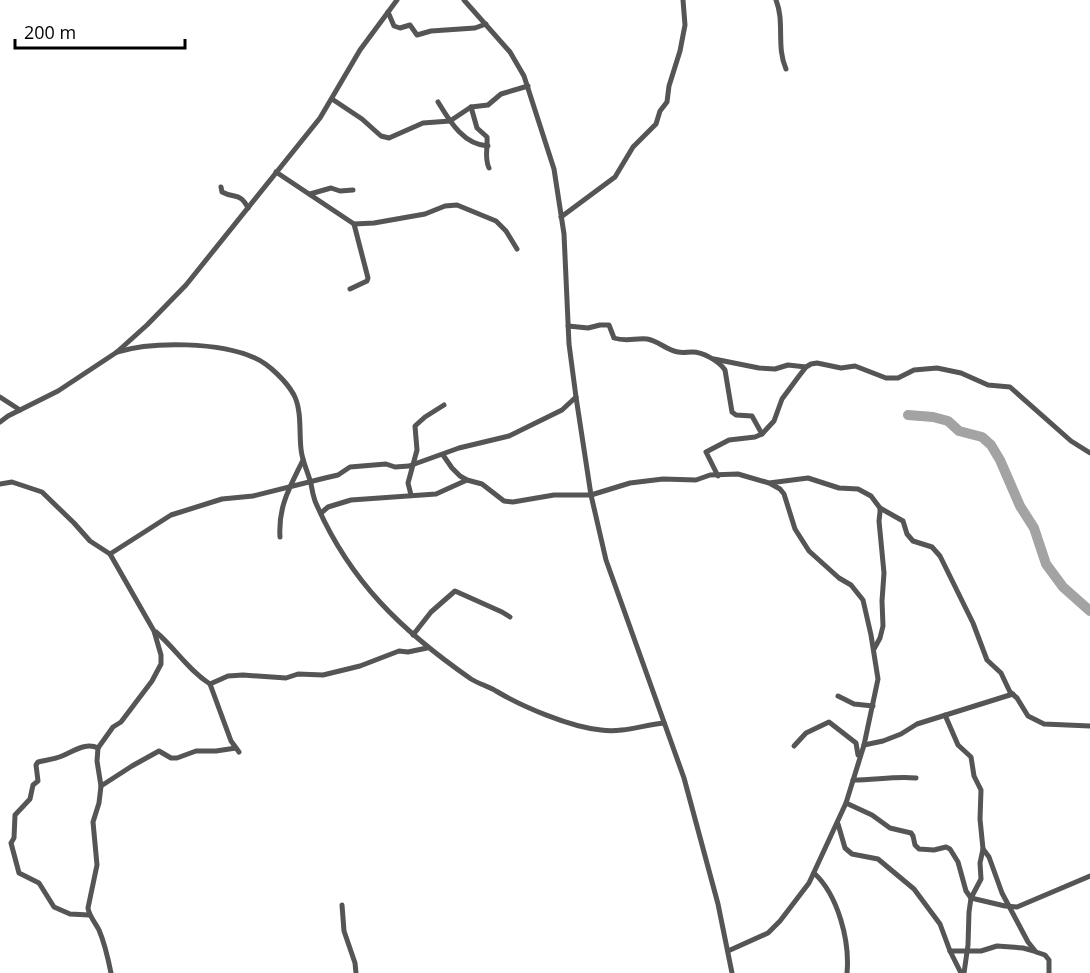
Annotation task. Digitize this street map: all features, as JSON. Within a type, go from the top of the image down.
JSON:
[{"type":"street","points":[[0,422],[58,392],[117,352],[186,285],[320,118],[360,50],[397,0]]},
{"type":"street","points":[[464,0],[518,65],[528,86],[554,169],[561,217],[568,326],[576,397],[591,495],[606,560],[684,778],[698,826],[732,973]]},
{"type":"street","points":[[561,217],[615,177],[633,147],[656,124],[666,102],[680,51],[685,25],[683,0]]},
{"type":"street","points":[[776,0],[781,15],[781,49],[786,69]]},
{"type":"street","points":[[388,12],[394,26],[400,28],[410,26],[417,35],[431,31],[475,28],[486,24]]},
{"type":"street","points":[[332,99],[385,137],[410,130],[415,125],[423,123],[450,121],[471,107],[488,105],[501,94],[528,86]]},
{"type":"street","points":[[438,102],[463,136],[482,146],[488,146]]},
{"type":"street","points":[[471,107],[477,128],[487,137],[488,146],[485,159],[489,168]]},
{"type":"street","points":[[276,172],[354,224],[374,223],[424,214],[445,206],[457,205],[496,221],[506,231],[517,249]]},
{"type":"street","points":[[221,187],[222,192],[244,200],[248,208]]},
{"type":"street","points":[[310,194],[331,188],[353,190]]},
{"type":"street","points":[[350,289],[367,281],[368,278],[354,224]]},
{"type":"street","points":[[568,326],[588,328],[605,324],[609,325],[614,338],[658,341],[675,352],[695,352],[710,358],[759,368],[775,369],[788,365],[806,367]]},
{"type":"street","points":[[117,352],[132,347],[179,345],[233,351],[257,359],[277,375],[294,395],[298,408],[303,460],[311,482],[311,490],[334,539],[370,593],[427,648],[479,684],[522,705],[580,726],[608,731],[664,723]]},
{"type":"street","points":[[710,358],[725,370],[732,412],[752,416],[762,434]]},
{"type":"street","points":[[718,476],[706,454],[708,450],[736,438],[755,437],[762,434],[774,421],[782,399],[806,367],[817,363],[841,368],[855,366],[886,378],[898,378],[923,368],[937,368],[961,372],[988,385],[1010,387],[1071,441],[1090,453]]},
{"type":"street","points":[[0,397],[20,411]]},
{"type":"street","points":[[110,554],[171,515],[222,499],[254,496],[338,475],[357,465],[386,464],[403,467],[471,445],[509,436],[561,410],[576,397]]},
{"type":"street","points":[[411,495],[408,483],[417,450],[415,426],[424,417],[444,405]]},
{"type":"street","points":[[443,455],[452,468],[467,480],[482,484],[506,502],[563,495],[591,495],[630,483],[663,479],[696,480],[710,475],[744,474],[780,489],[784,494],[795,529],[809,551],[839,578],[851,585],[863,600],[874,648],[878,679],[864,745],[846,803],[806,887],[774,928],[763,936],[728,951]]},
{"type":"street","points":[[280,537],[280,512],[303,460]]},
{"type":"street","points":[[769,483],[808,478],[839,488],[858,489],[871,496],[880,508],[903,521],[913,541],[932,547],[940,556],[973,623],[987,660],[1001,673],[1010,692],[1028,716],[1039,723],[1090,726]]},
{"type":"street","points":[[321,513],[328,507],[351,500],[436,494],[467,480]]},
{"type":"street","points":[[0,484],[12,482],[42,492],[90,541],[110,554],[154,631],[161,655],[161,664],[152,681],[121,722],[113,727],[99,748],[97,761],[101,786],[93,822],[97,865],[88,904],[89,915],[99,929],[111,973]]},
{"type":"street","points":[[874,648],[884,626],[880,508]]},
{"type":"street","points":[[413,635],[431,612],[455,591],[510,617]]},
{"type":"street","points":[[101,786],[159,751],[171,758],[177,758],[196,751],[238,750],[231,741],[210,684],[179,658],[165,639],[154,631]]},
{"type":"street","points":[[210,684],[235,675],[286,678],[298,674],[323,675],[360,666],[399,651],[408,652],[427,648]]},
{"type":"street","points":[[864,745],[901,734],[917,724],[1013,694]]},
{"type":"street","points":[[838,696],[854,704],[873,706]]},
{"type":"street","points":[[945,715],[958,745],[971,757],[974,776],[981,790],[983,849],[980,863],[981,879],[971,898],[967,951],[962,973]]},
{"type":"street","points":[[794,746],[806,734],[829,722],[856,743]]},
{"type":"street","points":[[858,760],[856,743],[866,730]]},
{"type":"street","points":[[89,915],[70,914],[54,907],[39,883],[19,873],[12,843],[15,815],[30,799],[33,785],[38,781],[36,765],[38,762],[90,745],[99,748]]},
{"type":"street","points":[[853,780],[878,779],[888,776],[897,779],[916,778]]},
{"type":"street","points":[[846,803],[872,815],[890,828],[910,833],[919,849],[934,850],[946,847],[950,849],[961,870],[966,891],[971,898],[1011,907],[1048,895],[1090,876]]},
{"type":"street","points":[[838,822],[845,848],[852,854],[878,860],[914,889],[940,924],[950,951],[962,973]]},
{"type":"street","points":[[983,849],[989,857],[996,879],[1028,942],[1036,952]]},
{"type":"street","points":[[814,873],[825,886],[837,908],[845,939],[847,973]]},
{"type":"street","points":[[342,905],[344,931],[356,973]]},
{"type":"street","points":[[950,951],[1008,947],[1036,952],[1045,955],[1049,960],[1049,973]]},
{"type":"waterway","points":[[908,415],[948,421],[959,431],[982,437],[991,445],[1020,506],[1034,528],[1046,564],[1063,587],[1090,611]]}]
